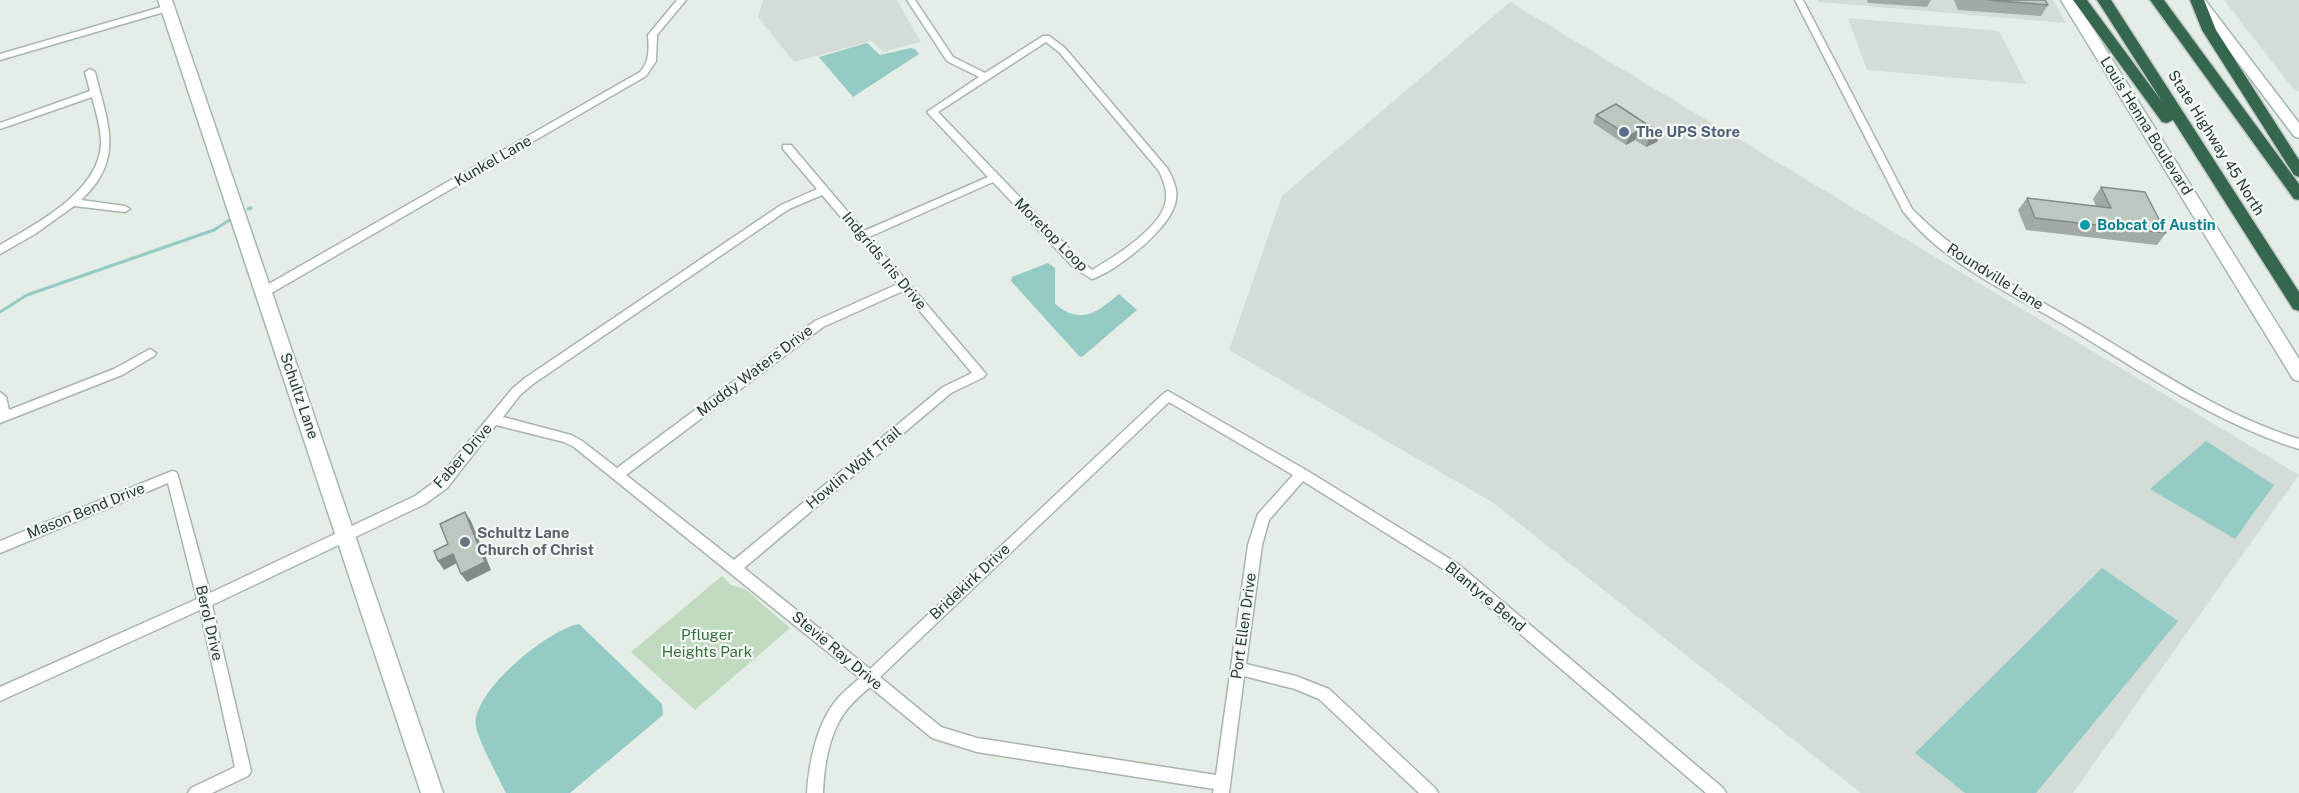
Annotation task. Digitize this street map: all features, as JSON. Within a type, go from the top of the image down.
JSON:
[{"type":"highway","points":[[2080,0],[2246,224]]},
{"type":"highway","name":"State Highway 45 North","points":[[2104,0],[2299,305]]},
{"type":"highway","name":"State Highway 45 North","points":[[2157,0],[2299,195]]},
{"type":"highway","points":[[2198,0],[2209,30],[2299,172]]},
{"type":"street","name":"Kunkel Lane","points":[[264,292],[643,74],[652,65],[654,54],[652,35],[682,0]]},
{"type":"street","points":[[911,0],[950,58],[985,77]]},
{"type":"street","name":"Roundville Lane","points":[[1799,0],[1908,211],[1933,237],[1981,270],[2247,427],[2299,444]]},
{"type":"street","name":"Louis Henna Boulevard","points":[[2068,0],[2299,374]]},
{"type":"street","points":[[2198,0],[2299,134]]},
{"type":"street","name":"Schultz Lane","points":[[166,4],[432,793]]},
{"type":"street","points":[[0,57],[166,4]]},
{"type":"street","name":"Moretop Loop","points":[[1046,38],[1062,50],[1163,170],[1171,186],[1171,204],[1157,226],[1111,264],[1092,275],[1077,264],[932,112],[985,77],[1046,38]]},
{"type":"street","points":[[0,250],[72,202],[94,177],[106,148],[90,72]]},
{"type":"street","points":[[0,126],[95,93]]},
{"type":"street","name":"Indgrids Iris Drive","points":[[787,147],[980,374]]},
{"type":"street","points":[[862,236],[994,178]]},
{"type":"street","name":"Faber Drive","points":[[0,694],[205,602],[410,506],[442,484],[516,392],[529,381],[785,207],[824,190]]},
{"type":"street","points":[[72,202],[125,209]]},
{"type":"street","name":"Muddy Waters Drive","points":[[617,475],[819,324],[904,286]]},
{"type":"street","points":[[0,397],[2,417],[118,372],[150,353]]},
{"type":"street","name":"Howlin Wolf Trail","points":[[733,569],[947,390],[980,374]]},
{"type":"street","name":"Blantyre Bend","points":[[1168,396],[1302,474],[1453,568],[1718,793]]},
{"type":"street","name":"Bridekirk Drive","points":[[815,793],[824,738],[832,719],[843,703],[1168,396]]},
{"type":"street","name":"Stevie Ray Drive","points":[[494,420],[567,438],[799,619],[937,733],[956,740],[1221,788]]},
{"type":"street","name":"Port Ellen Drive","points":[[1221,788],[1254,545],[1263,518],[1302,474]]},
{"type":"street","name":"Mason Bend Drive","points":[[0,547],[172,476]]},
{"type":"street","name":"Berol Drive","points":[[172,476],[205,602],[243,771],[196,793]]},
{"type":"street","points":[[1238,668],[1296,683],[1324,694],[1430,793]]},
{"type":"shaded area","points":[[763,0],[897,0],[921,42],[883,52],[871,41],[794,62],[758,17]]},
{"type":"shaded area","points":[[1818,0],[2053,0],[2066,23],[1819,2]]},
{"type":"shaded area","points":[[2224,0],[2299,0],[2299,91],[2294,90]]},
{"type":"shaded area","points":[[1510,2],[2299,475],[2073,793],[1861,793],[1492,502],[1229,350],[1282,196]]},
{"type":"shaded area","points":[[1848,18],[1999,31],[2026,84],[1867,70]]},
{"type":"green space","name":"Pfluger Heights Park","points":[[722,576],[731,585],[745,589],[790,628],[695,710],[631,652]]},
{"type":"water","points":[[867,43],[880,55],[911,48],[919,54],[853,97],[819,57]]},
{"type":"water","points":[[1048,263],[1055,268],[1055,304],[1065,311],[1081,315],[1089,314],[1119,294],[1137,310],[1082,357],[1079,356],[1011,281],[1012,277]]},
{"type":"water","points":[[2206,441],[2274,485],[2235,539],[2150,489]]},
{"type":"water","points":[[2102,568],[2178,621],[2036,793],[1965,793],[1915,753]]},
{"type":"water","points":[[579,624],[662,704],[663,715],[570,793],[506,793],[477,732],[478,712],[498,680],[514,664],[550,637]]},
{"type":"building","points":[[1988,0],[2045,0],[2048,5]]},
{"type":"building","points":[[1616,104],[1660,133],[1649,138],[1638,131],[1629,136],[1596,115]]},
{"type":"building","points":[[2101,187],[2145,192],[2166,233],[2035,218],[2027,198],[2111,208]]},
{"type":"building","name":"Schultz Lane Church of Christ","points":[[465,512],[485,562],[461,574],[453,554],[438,561],[434,551],[448,544],[440,524]]},
{"type":"waterway","points":[[0,312],[27,295],[214,230],[231,219]]},
{"type":"place","name":"The UPS Store","points":[[1624,132]]},
{"type":"place","name":"Bobcat of Austin","points":[[2085,225]]},
{"type":"place","name":"Schultz Lane Church of Christ","points":[[465,542]]}]
